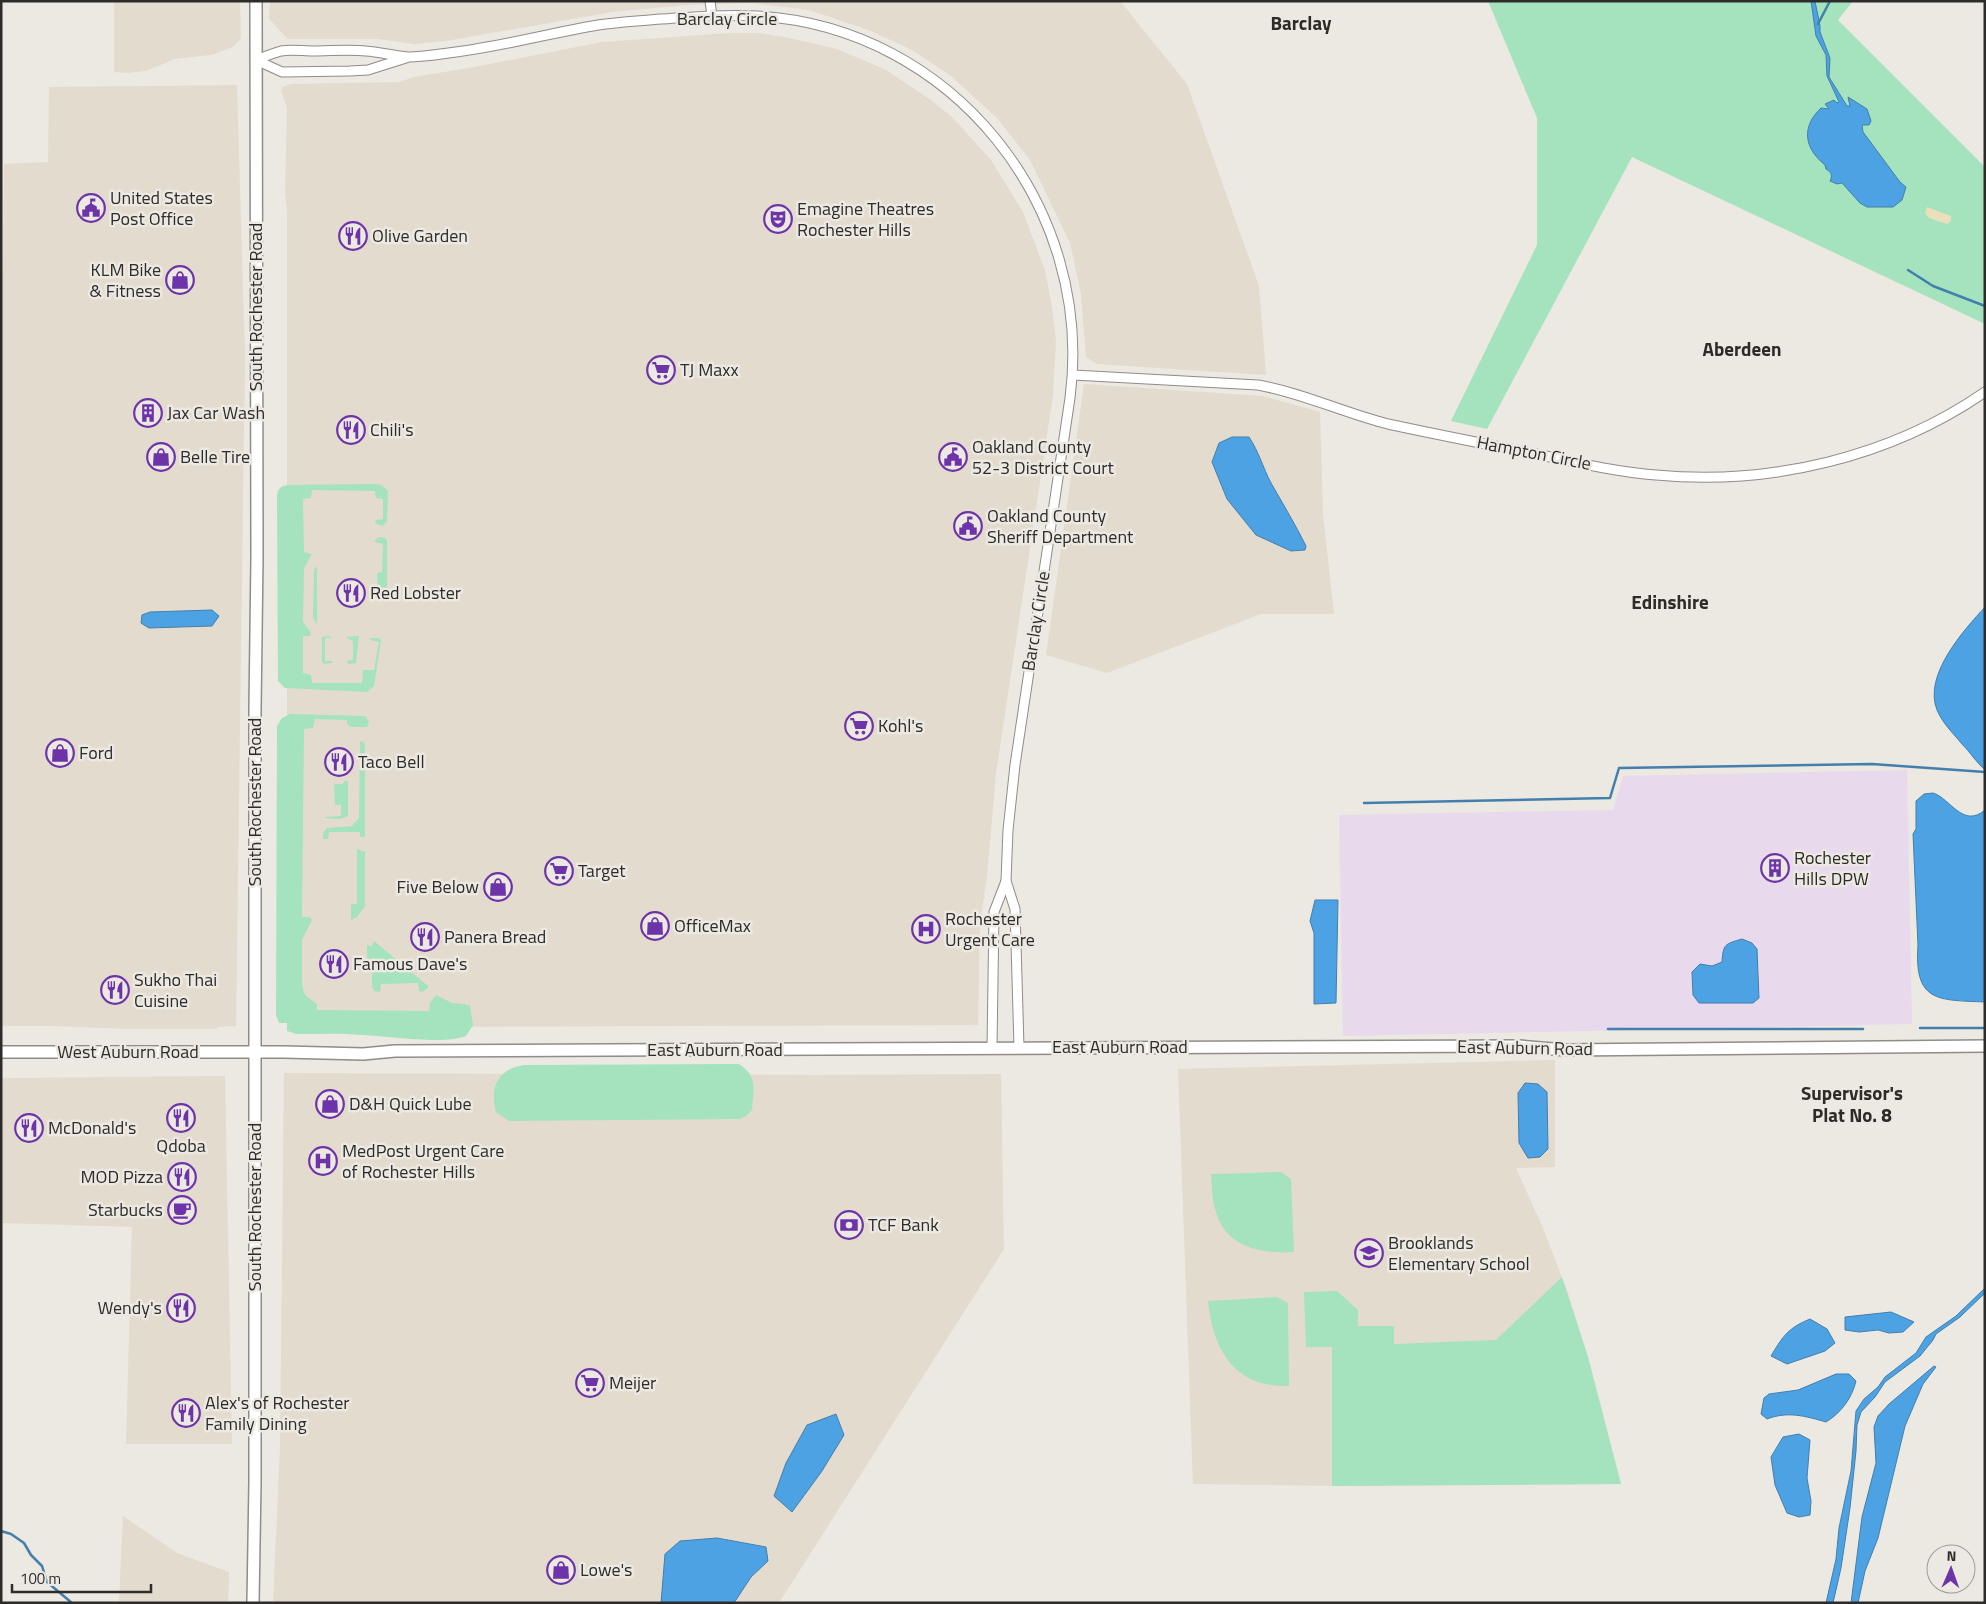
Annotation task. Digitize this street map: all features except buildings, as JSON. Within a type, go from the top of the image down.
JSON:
[{"type":"main road","name":"South Rochester Road","points":[[253,1603],[255,1482],[257,558],[256,1]]},
{"type":"main road","name":"East Auburn Road","points":[[255,1052],[364,1054],[389,1051],[1519,1046],[1574,1050],[1985,1046]]},
{"type":"main road","name":"West Auburn Road","points":[[1,1052],[255,1052]]},
{"type":"street","points":[[710,1],[712,16]]},
{"type":"street","name":"Barclay Circle","points":[[256,60],[282,72],[368,70],[408,57],[484,47],[599,25],[712,16],[782,18],[848,34],[890,52],[920,70],[952,93],[972,112],[1017,166],[1034,195],[1049,228],[1062,266],[1070,302],[1073,334],[1073,375],[1015,765],[1008,830],[1006,881],[994,912],[992,1048]]},
{"type":"street","name":"Barclay Circle","points":[[256,60],[282,51],[364,50],[408,57]]},
{"type":"street","name":"Hampton Circle","points":[[1073,375],[1258,385],[1285,391],[1354,415],[1405,428],[1625,471],[1707,478],[1767,473],[1802,468],[1835,460],[1891,442],[1952,413],[1985,392]]},
{"type":"street","name":"Barclay Circle","points":[[1006,881],[1015,909],[1019,1047]]},
{"type":"shaded area","points":[[114,1],[240,1],[241,38],[233,47],[211,55],[175,59],[146,71],[114,72]]},
{"type":"shaded area","points":[[270,1],[1120,1],[1187,84],[1259,286],[1266,375],[1097,364],[1086,357],[1081,294],[1070,243],[1030,160],[997,118],[951,76],[912,50],[871,31],[809,10],[752,3],[686,5],[612,12],[446,41],[414,44],[378,39],[288,39],[269,19]]},
{"type":"shaded area","points":[[730,33],[758,33],[785,37],[837,49],[886,70],[931,100],[952,117],[991,160],[1023,212],[1045,270],[1056,341],[1053,395],[996,774],[987,876],[980,924],[978,1025],[425,1027],[287,1021],[287,210],[285,194],[287,108],[281,91],[282,87],[291,84],[400,82],[413,77],[602,42]]},
{"type":"shaded area","points":[[237,85],[245,356],[236,1026],[218,1027],[216,1029],[134,1029],[1,1026],[1,271],[3,271],[4,164],[48,162],[49,87]]},
{"type":"shaded area","points":[[1084,384],[1263,396],[1320,412],[1323,514],[1334,614],[1261,614],[1107,673],[1046,655]]},
{"type":"shaded area","points":[[1907,770],[1912,1024],[1343,1036],[1339,815],[1613,810],[1623,776]]},
{"type":"shaded area","name":"Brooklands Elementary School","points":[[1555,1060],[1555,1167],[1516,1168],[1543,1228],[1568,1293],[1588,1357],[1621,1484],[1338,1486],[1193,1484],[1178,1069]]},
{"type":"shaded area","points":[[284,1073],[1001,1074],[1004,1249],[779,1603],[273,1603],[280,1449]]},
{"type":"shaded area","points":[[225,1076],[232,1444],[126,1444],[132,1227],[1,1223],[1,1078]]},
{"type":"shaded area","points":[[123,1516],[177,1553],[229,1572],[228,1603],[119,1603]]},
{"type":"green space","points":[[1488,1],[1853,1],[1838,20],[1985,167],[1985,324],[1632,157],[1487,429],[1451,421],[1537,245],[1537,118]]},
{"type":"green space","points":[[289,485],[381,485],[388,491],[387,522],[382,526],[375,523],[376,520],[383,519],[383,499],[376,498],[375,491],[312,490],[311,498],[303,499],[304,552],[312,554],[304,568],[303,622],[311,633],[310,636],[303,636],[303,673],[311,675],[312,683],[362,683],[363,670],[374,670],[379,642],[370,640],[370,638],[379,638],[381,640],[374,686],[367,692],[285,688],[278,681],[278,490],[283,486]]},
{"type":"green space","points":[[379,537],[386,538],[387,541],[387,597],[384,601],[378,599],[377,573],[382,572],[383,544],[375,542]]},
{"type":"green space","points":[[317,566],[317,624],[313,618],[314,570]]},
{"type":"green space","points":[[329,636],[332,638],[325,638],[325,661],[332,661],[332,663],[324,664],[322,662],[322,637]]},
{"type":"green space","points":[[359,636],[356,663],[348,664],[347,661],[353,660],[353,641],[345,637]]},
{"type":"green space","points":[[290,714],[363,716],[369,722],[367,727],[351,727],[347,724],[347,720],[315,719],[313,728],[304,729],[302,917],[310,917],[312,920],[302,940],[302,986],[305,995],[317,1004],[317,1010],[429,1011],[430,1003],[436,995],[452,1003],[470,1006],[473,1025],[466,1036],[457,1039],[431,1040],[346,1034],[297,1034],[287,1031],[287,1023],[279,1023],[276,1015],[277,726],[282,718]]},
{"type":"green space","points":[[360,741],[364,742],[365,745],[365,837],[360,837],[360,832],[329,832],[328,839],[323,839],[323,833],[327,828],[352,826],[359,818]]},
{"type":"green space","points":[[344,781],[348,781],[348,816],[340,819],[325,818],[341,816],[341,805],[335,805],[334,784],[343,784]]},
{"type":"green space","points":[[357,849],[365,852],[365,906],[357,917],[351,920],[351,904],[357,904]]},
{"type":"green space","points":[[374,941],[428,986],[428,988],[422,992],[419,991],[418,983],[381,984],[380,992],[375,991],[372,988],[372,972],[367,971],[367,945],[372,946]]},
{"type":"green space","points":[[739,1064],[750,1074],[754,1090],[752,1110],[740,1119],[509,1121],[496,1112],[494,1103],[495,1087],[502,1075],[515,1067],[524,1065]]},
{"type":"green space","points":[[1281,1172],[1291,1179],[1294,1252],[1273,1252],[1251,1248],[1232,1238],[1217,1215],[1211,1174]]},
{"type":"green space","points":[[1562,1277],[1588,1357],[1621,1484],[1332,1486],[1332,1347],[1306,1347],[1304,1292],[1337,1291],[1358,1310],[1358,1326],[1394,1326],[1394,1344],[1496,1340]]},
{"type":"green space","points":[[1277,1297],[1288,1303],[1289,1386],[1270,1385],[1254,1381],[1230,1363],[1215,1336],[1208,1301]]},
{"type":"sand","points":[[1927,207],[1951,216],[1951,221],[1947,224],[1929,218],[1925,213]]},
{"type":"water","points":[[1811,1],[1815,1],[1820,32],[1830,58],[1829,77],[1847,106],[1850,106],[1848,97],[1867,109],[1871,121],[1869,125],[1862,125],[1863,132],[1900,182],[1906,187],[1902,200],[1893,207],[1867,207],[1860,203],[1842,183],[1837,184],[1830,181],[1830,173],[1809,145],[1808,130],[1815,115],[1821,108],[1829,109],[1825,104],[1834,100],[1837,103],[1839,102],[1827,76],[1826,55],[1816,36]]},
{"type":"water","points":[[1232,437],[1249,437],[1256,448],[1271,483],[1306,546],[1305,550],[1291,551],[1256,535],[1227,499],[1212,462],[1219,443]]},
{"type":"water","points":[[1985,607],[1985,770],[1942,720],[1937,710],[1934,696],[1940,668],[1948,654],[1957,640]]},
{"type":"water","points":[[212,610],[219,616],[212,626],[149,628],[141,623],[142,615],[150,612]]},
{"type":"water","points":[[1933,793],[1963,814],[1977,815],[1985,810],[1985,1002],[1942,998],[1932,994],[1925,988],[1920,978],[1913,834],[1916,829],[1916,801],[1924,794]]},
{"type":"water","points":[[1315,900],[1338,900],[1336,1003],[1314,1004],[1314,933],[1310,921]]},
{"type":"water","points":[[1742,939],[1752,943],[1757,949],[1759,998],[1753,1003],[1699,1003],[1693,995],[1692,972],[1700,964],[1712,966],[1722,962],[1724,948],[1732,942]]},
{"type":"water","points":[[1525,1083],[1538,1084],[1547,1092],[1548,1149],[1540,1157],[1528,1158],[1519,1143],[1518,1093]]},
{"type":"water","points":[[1985,1288],[1985,1293],[1960,1317],[1936,1334],[1920,1356],[1885,1382],[1875,1397],[1861,1412],[1857,1425],[1850,1508],[1841,1568],[1833,1603],[1826,1603],[1836,1559],[1839,1528],[1851,1471],[1856,1411],[1864,1399],[1878,1387],[1885,1377],[1916,1353],[1926,1337],[1956,1316]]},
{"type":"water","points":[[1891,1312],[1914,1322],[1903,1332],[1889,1333],[1878,1330],[1859,1332],[1845,1330],[1845,1317]]},
{"type":"water","points":[[1810,1319],[1827,1329],[1835,1343],[1825,1351],[1787,1364],[1771,1356],[1791,1329]]},
{"type":"water","points":[[1934,1366],[1936,1367],[1923,1384],[1905,1426],[1878,1538],[1865,1571],[1858,1603],[1851,1603],[1862,1517],[1876,1463],[1874,1427],[1878,1416],[1889,1404]]},
{"type":"water","points":[[1836,1374],[1849,1374],[1856,1381],[1845,1405],[1826,1422],[1804,1416],[1789,1415],[1767,1419],[1761,1414],[1764,1398],[1769,1394],[1798,1390]]},
{"type":"water","points":[[836,1414],[844,1435],[822,1471],[792,1512],[774,1496],[786,1463],[807,1425]]},
{"type":"water","points":[[1799,1434],[1810,1440],[1807,1478],[1811,1501],[1810,1515],[1799,1517],[1787,1513],[1775,1485],[1771,1457],[1783,1437]]},
{"type":"water","points":[[717,1538],[766,1547],[768,1561],[751,1577],[734,1603],[661,1603],[665,1554],[680,1541]]},
{"type":"waterway","points":[[1818,24],[1830,1]]},
{"type":"waterway","points":[[1908,270],[1933,286],[1985,306]]},
{"type":"waterway","points":[[1364,803],[1610,798],[1619,768],[1872,764],[1985,772]]},
{"type":"waterway","points":[[1920,1028],[1985,1028]]},
{"type":"waterway","points":[[1608,1029],[1863,1029]]},
{"type":"waterway","points":[[1,1531],[11,1534],[24,1543],[31,1555],[42,1566],[47,1582],[72,1603]]},
{"type":"place","name":"United States Post Office","points":[[91,208]]},
{"type":"place","name":"Emagine Theatres Rochester Hills","points":[[778,219]]},
{"type":"place","name":"Olive Garden","points":[[353,236]]},
{"type":"place","name":"KLM Bike & Fitness","points":[[180,280]]},
{"type":"place","name":"TJ Maxx","points":[[661,370]]},
{"type":"place","name":"Jax Car Wash","points":[[148,413]]},
{"type":"place","name":"Chili's","points":[[351,430]]},
{"type":"place","name":"Belle Tire","points":[[161,457]]},
{"type":"place","name":"Oakland County 52-3 District Court","points":[[953,457]]},
{"type":"place","name":"Oakland County Sheriff Department","points":[[968,526]]},
{"type":"place","name":"Red Lobster","points":[[351,593]]},
{"type":"place","name":"Kohl's","points":[[859,726]]},
{"type":"place","name":"Ford","points":[[60,753]]},
{"type":"place","name":"Taco Bell","points":[[339,762]]},
{"type":"place","name":"Rochester Hills DPW","points":[[1775,868]]},
{"type":"place","name":"Target","points":[[559,871]]},
{"type":"place","name":"Five Below","points":[[498,887]]},
{"type":"place","name":"OfficeMax","points":[[655,926]]},
{"type":"place","name":"Rochester Urgent Care","points":[[926,929]]},
{"type":"place","name":"Panera Bread","points":[[425,937]]},
{"type":"place","name":"Famous Dave's","points":[[334,964]]},
{"type":"place","name":"Sukho Thai Cuisine","points":[[115,990]]},
{"type":"place","name":"D&H Quick Lube","points":[[330,1104]]},
{"type":"place","name":"Qdoba","points":[[181,1118]]},
{"type":"place","name":"McDonald's","points":[[29,1128]]},
{"type":"place","name":"MedPost Urgent Care of Rochester Hills","points":[[323,1161]]},
{"type":"place","name":"MOD Pizza","points":[[182,1177]]},
{"type":"place","name":"Starbucks","points":[[182,1210]]},
{"type":"place","name":"TCF Bank","points":[[849,1225]]},
{"type":"place","name":"Brooklands Elementary School","points":[[1369,1253]]},
{"type":"place","name":"Wendy's","points":[[181,1308]]},
{"type":"place","name":"Meijer","points":[[590,1383]]},
{"type":"place","name":"Alex's of Rochester Family Dining","points":[[186,1413]]},
{"type":"place","name":"Lowe's","points":[[561,1570]]},
{"type":"district","name":"Barclay","points":[[1301,23]]},
{"type":"district","name":"Aberdeen","points":[[1742,349]]},
{"type":"district","name":"Edinshire","points":[[1670,602]]},
{"type":"district","name":"Supervisor's Plat No. 8","points":[[1852,1104]]}]
